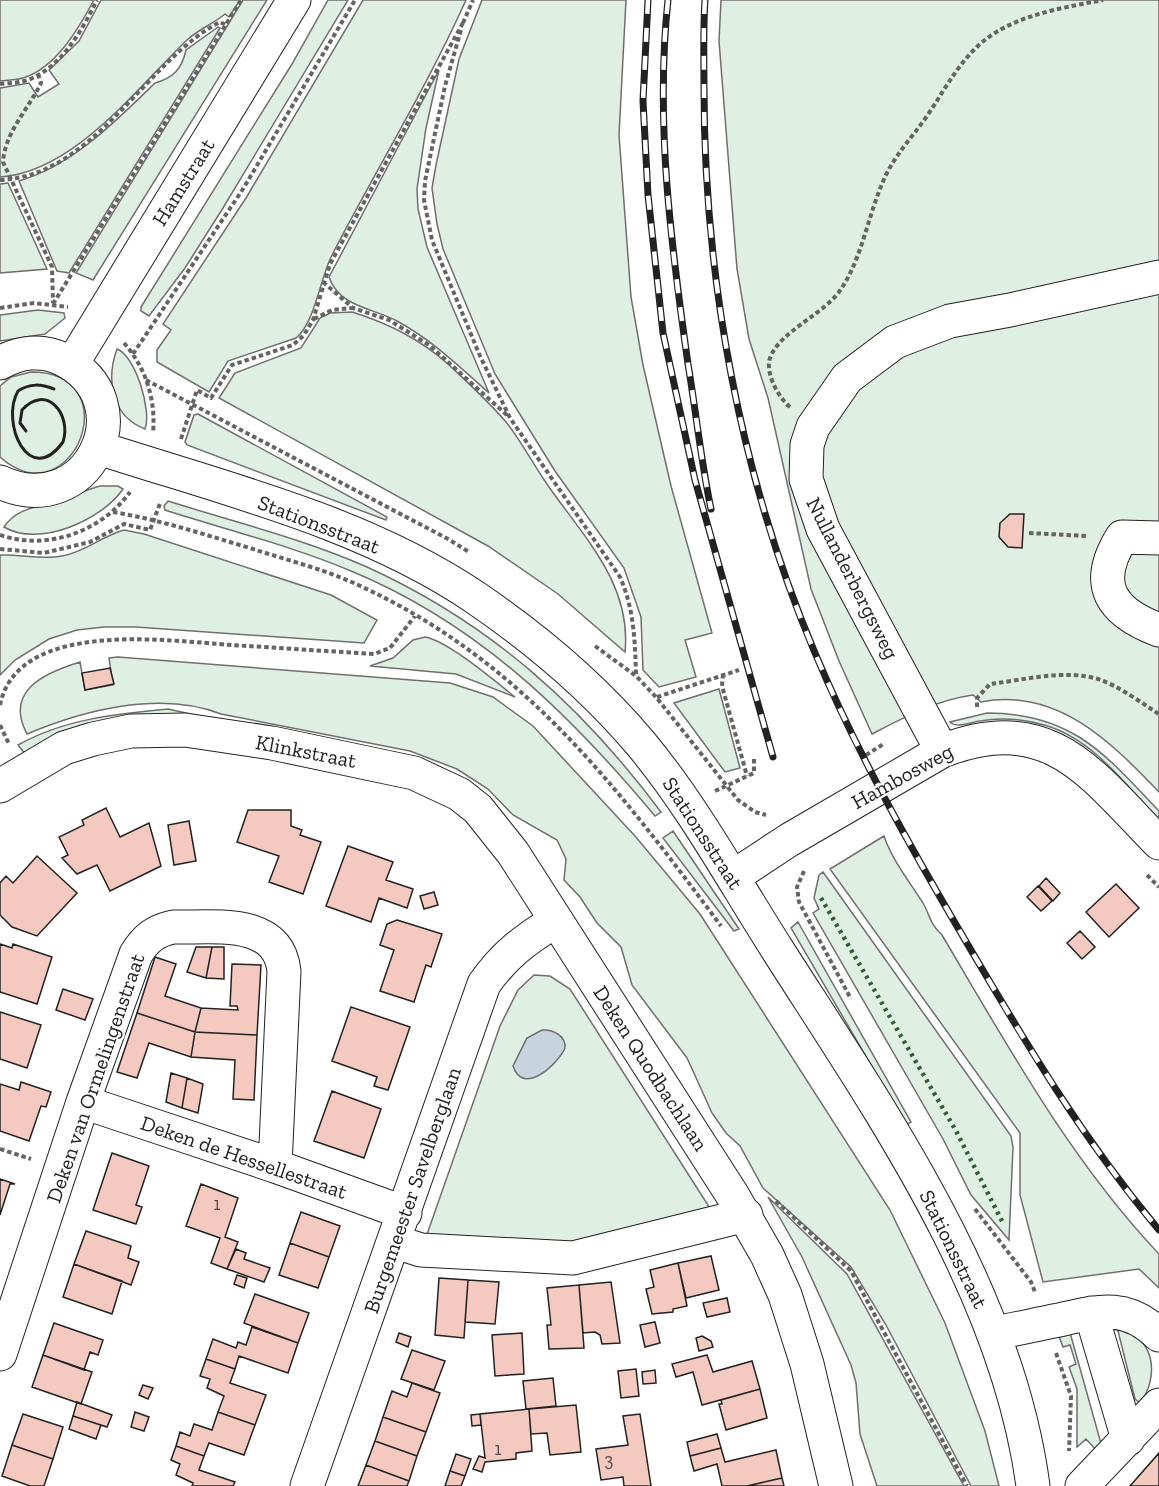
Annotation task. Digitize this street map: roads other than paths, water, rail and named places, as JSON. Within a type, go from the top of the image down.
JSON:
[{"type":"street","name":"Hamstraat","points":[[72,364],[294,0]]},
{"type":"street","name":"Nullanderbergsweg","points":[[942,751],[840,562],[812,502],[806,479],[806,464],[813,427],[847,378],[895,342],[950,321],[1010,310],[1159,276]]},
{"type":"street","points":[[0,363],[24,353],[41,353],[72,364],[86,376],[97,392],[102,410],[103,429],[99,448],[90,463],[78,476],[63,485],[30,492],[0,482]]},
{"type":"street","name":"Stationsstraat","points":[[99,448],[350,533],[455,585],[535,643],[608,707],[671,782],[733,877],[912,1165],[995,1333],[1017,1399],[1033,1486]]},
{"type":"street","points":[[1159,538],[1122,537],[1111,555],[1106,584],[1115,605],[1140,623],[1159,630]]},
{"type":"street","name":"Klinkstraat","points":[[0,786],[64,748],[93,739],[158,729],[185,730],[272,743],[414,773],[459,794],[478,809],[513,853],[555,921]]},
{"type":"street","name":"Hambosweg","points":[[733,877],[789,840],[942,751],[975,740],[1001,738],[1038,741],[1060,750],[1086,767],[1151,857]]},
{"type":"street","name":"Deken Quodbachlaan","points":[[555,921],[740,1205],[784,1295],[807,1364],[836,1486]]},
{"type":"street","name":"Burgemeester Savelberglaan","points":[[307,1486],[484,984],[500,961],[518,945],[555,921]]},
{"type":"street","name":"Deken van Ormelingenstraat","points":[[0,1354],[83,1102],[136,954],[149,936],[173,927],[246,929],[263,934],[279,951],[284,971],[275,1166]]},
{"type":"street","name":"Deken de Hessellestraat","points":[[83,1102],[275,1166],[400,1227]]},
{"type":"street","points":[[400,1227],[421,1250],[573,1258],[740,1205]]},
{"type":"street","points":[[995,1333],[1091,1313],[1115,1311],[1129,1314],[1147,1324],[1159,1335]]},
{"type":"street","points":[[1091,1313],[1128,1439]]},
{"type":"street","points":[[1082,1486],[1159,1405]]},
{"type":"railway","points":[[648,0],[643,101],[648,195],[663,333],[695,480],[773,757]]},
{"type":"railway","points":[[668,0],[663,91],[667,182],[682,319],[711,509]]},
{"type":"railway","points":[[705,0],[706,160],[719,304],[731,376],[747,447],[766,517],[789,586],[815,653],[849,728],[927,874],[1012,1020],[1058,1092],[1131,1196],[1159,1230]]}]
